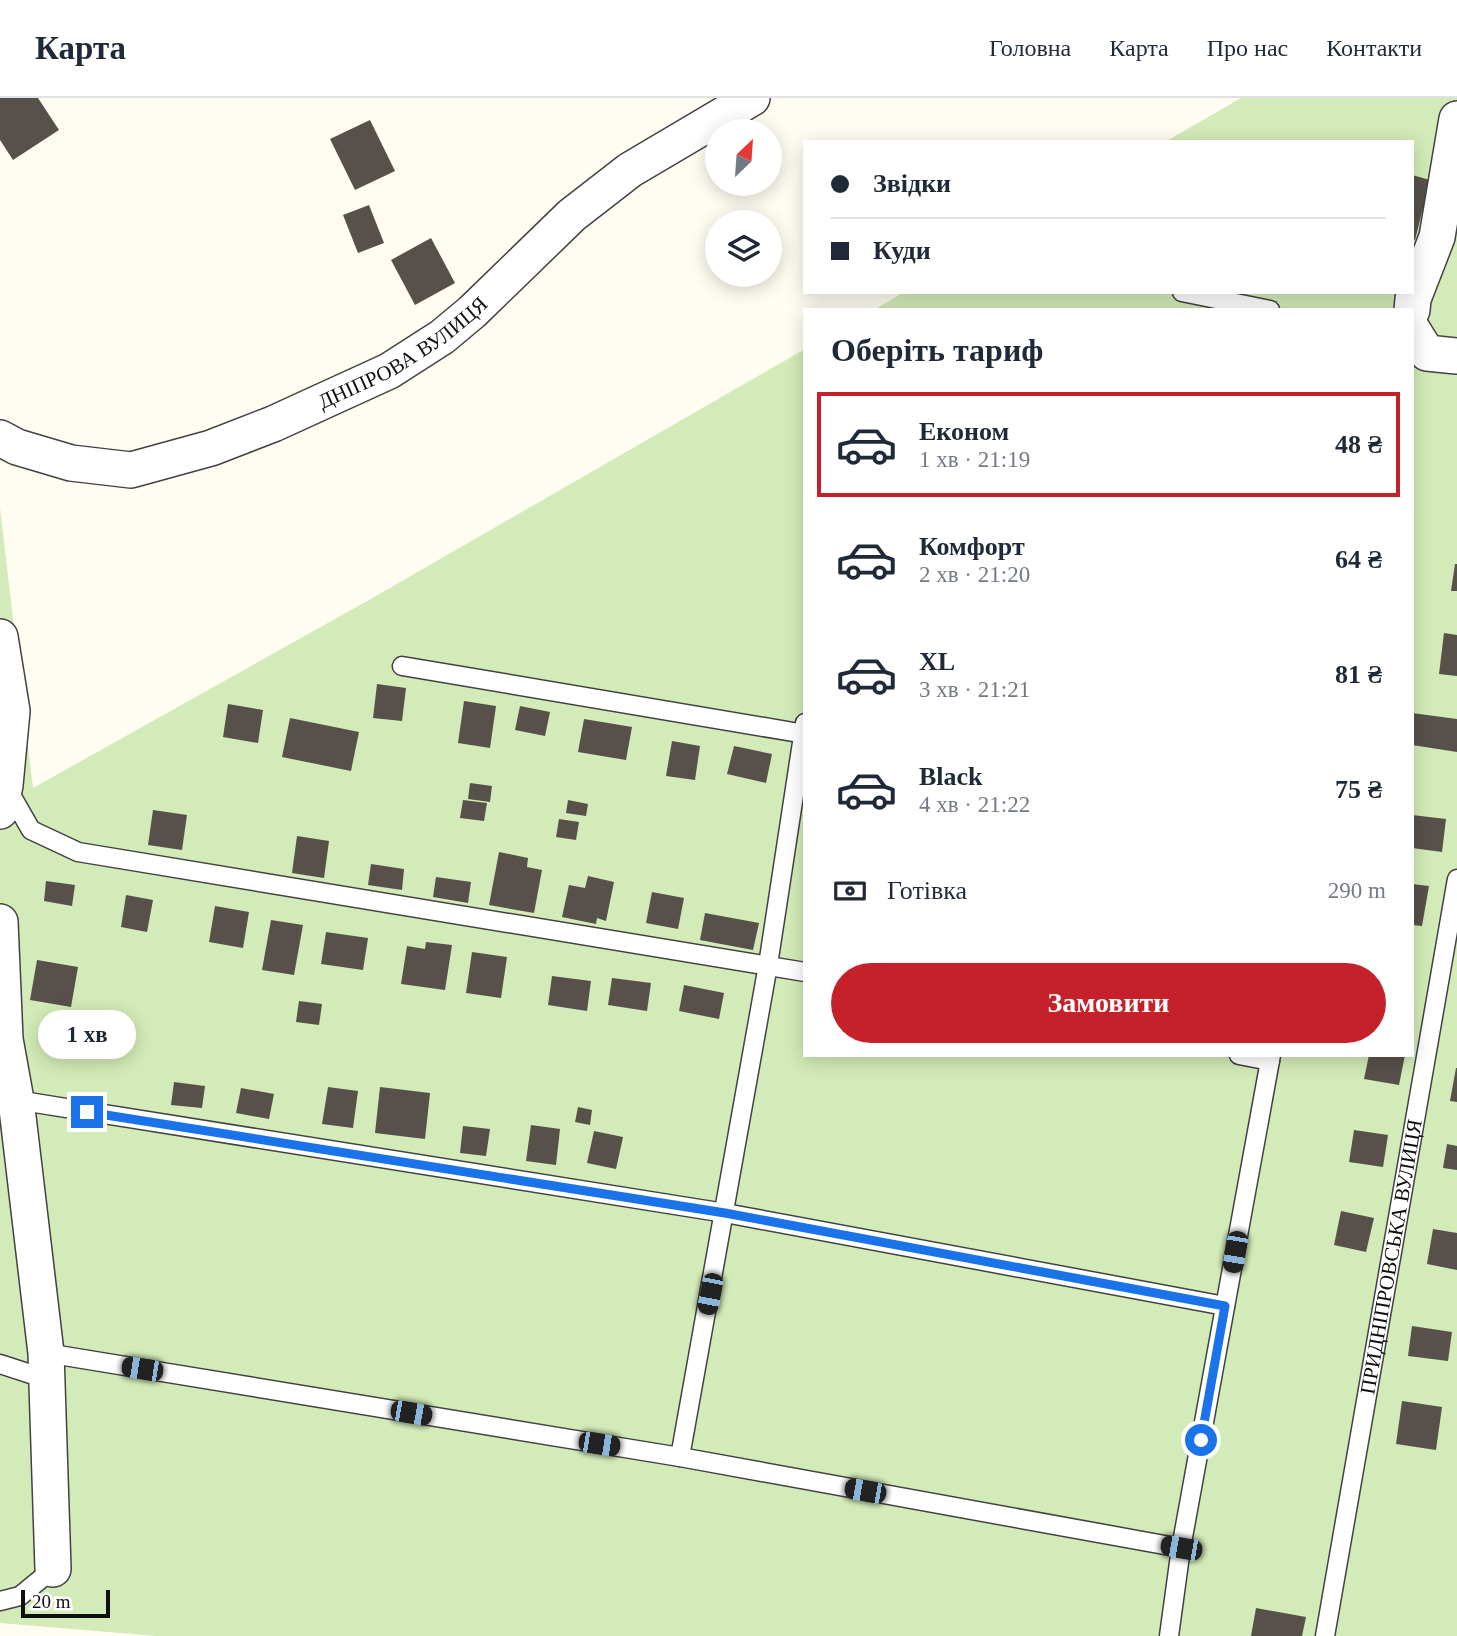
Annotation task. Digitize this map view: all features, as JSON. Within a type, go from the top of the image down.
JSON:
[{"type":"street","name":"ДНІПРОВА ВУЛИЦЯ","points":[[0,438],[17,447],[71,463],[131,470],[211,448],[389,371],[442,337],[472,312],[572,215],[630,170],[752,98]]},
{"type":"street","points":[[1412,308],[1413,299],[1447,238],[1457,119]]},
{"type":"street","points":[[1414,332],[1427,353],[1457,356]]},
{"type":"street","points":[[0,637],[6,711],[3,798]]},
{"type":"street","points":[[0,922],[3,1038],[16,1100],[46,1366],[53,1569]]},
{"type":"lane","points":[[1192,294],[1260,308]]},
{"type":"lane","points":[[402,666],[803,730]]},
{"type":"lane","points":[[680,1457],[768,965],[803,737]]},
{"type":"lane","points":[[3,798],[30,830],[78,852],[803,972]]},
{"type":"lane","name":"ПРИДНІПРОВСЬКА ВУЛИЦЯ","points":[[1325,1636],[1457,879]]},
{"type":"lane","points":[[1169,1636],[1181,1548],[1270,1058]]},
{"type":"lane","points":[[16,1100],[725,1213],[1225,1306]]},
{"type":"lane","points":[[0,1364],[46,1366],[680,1457],[1181,1548]]},
{"type":"lane","points":[[0,1601],[20,1596],[53,1569]]},
{"type":"green space","points":[[1241,98],[1457,98],[1457,1636],[157,1636],[0,1623],[0,508],[33,788],[369,600],[803,350],[803,1057],[1414,1057],[1414,308],[877,308],[901,294],[1414,294],[1414,140],[1168,140]]},
{"type":"building","points":[[0,98],[38,98],[59,130],[13,160],[0,140]]},
{"type":"building","points":[[370,120],[395,171],[355,190],[330,139]]},
{"type":"building","points":[[1414,176],[1430,180],[1414,240]]},
{"type":"building","points":[[369,205],[384,243],[358,253],[343,215]]},
{"type":"building","points":[[431,238],[455,283],[415,305],[391,260]]},
{"type":"building","points":[[1455,564],[1457,591],[1451,591]]},
{"type":"building","points":[[1444,633],[1457,635],[1457,676],[1439,674]]},
{"type":"building","points":[[377,684],[406,688],[402,721],[373,718]]},
{"type":"building","points":[[464,701],[496,706],[490,748],[458,743]]},
{"type":"building","points":[[228,704],[263,710],[258,743],[223,737]]},
{"type":"building","points":[[520,706],[550,712],[545,736],[515,730]]},
{"type":"building","points":[[1414,713],[1457,719],[1457,752],[1414,745]]},
{"type":"building","points":[[290,718],[359,732],[351,771],[282,757]]},
{"type":"building","points":[[584,719],[632,727],[626,760],[578,752]]},
{"type":"building","points":[[672,741],[700,746],[695,780],[666,776]]},
{"type":"building","points":[[734,746],[772,754],[766,783],[727,774]]},
{"type":"building","points":[[470,783],[492,786],[490,802],[468,799]]},
{"type":"building","points":[[463,800],[487,803],[484,821],[460,818]]},
{"type":"building","points":[[568,800],[588,804],[586,816],[566,813]]},
{"type":"building","points":[[153,810],[187,815],[182,850],[148,845]]},
{"type":"building","points":[[1414,815],[1446,819],[1442,852],[1414,848]]},
{"type":"building","points":[[559,819],[579,822],[576,840],[556,837]]},
{"type":"building","points":[[297,836],[329,841],[324,878],[292,873]]},
{"type":"building","points":[[499,852],[528,858],[527,867],[542,870],[534,913],[489,905]]},
{"type":"building","points":[[371,864],[404,869],[402,890],[368,885]]},
{"type":"building","points":[[588,876],[614,882],[606,921],[597,918],[596,924],[562,917],[569,885],[585,888]]},
{"type":"building","points":[[436,877],[471,882],[468,903],[433,897]]},
{"type":"building","points":[[46,881],[75,885],[72,906],[44,901]]},
{"type":"building","points":[[1414,884],[1429,886],[1422,926],[1414,925]]},
{"type":"building","points":[[652,892],[684,898],[678,929],[646,923]]},
{"type":"building","points":[[126,895],[153,900],[147,932],[121,927]]},
{"type":"building","points":[[215,906],[249,912],[243,948],[209,942]]},
{"type":"building","points":[[705,913],[759,923],[753,950],[700,940]]},
{"type":"building","points":[[271,920],[303,925],[294,975],[262,970]]},
{"type":"building","points":[[326,932],[368,938],[363,970],[321,964]]},
{"type":"building","points":[[426,942],[452,945],[445,990],[401,984],[407,946],[425,949]]},
{"type":"building","points":[[472,952],[507,957],[501,998],[466,993]]},
{"type":"building","points":[[37,960],[78,967],[71,1007],[30,1000]]},
{"type":"building","points":[[552,976],[591,981],[587,1011],[548,1005]]},
{"type":"building","points":[[612,978],[651,983],[647,1011],[608,1005]]},
{"type":"building","points":[[684,985],[724,993],[719,1019],[679,1011]]},
{"type":"building","points":[[299,1001],[322,1004],[319,1025],[296,1022]]},
{"type":"building","points":[[1369,1057],[1405,1057],[1399,1085],[1364,1079]]},
{"type":"building","points":[[1457,1068],[1457,1102],[1450,1101]]},
{"type":"building","points":[[174,1082],[205,1086],[202,1108],[171,1105]]},
{"type":"building","points":[[328,1087],[358,1091],[353,1128],[322,1124]]},
{"type":"building","points":[[380,1087],[430,1093],[425,1139],[375,1133]]},
{"type":"building","points":[[241,1088],[274,1094],[269,1119],[236,1113]]},
{"type":"building","points":[[578,1107],[592,1110],[590,1125],[575,1122]]},
{"type":"building","points":[[531,1125],[560,1129],[556,1165],[526,1161]]},
{"type":"building","points":[[463,1126],[490,1129],[486,1156],[460,1153]]},
{"type":"building","points":[[1354,1130],[1388,1135],[1383,1167],[1349,1162]]},
{"type":"building","points":[[594,1131],[623,1137],[616,1169],[587,1163]]},
{"type":"building","points":[[1447,1144],[1457,1146],[1457,1170],[1443,1168]]},
{"type":"building","points":[[1341,1211],[1374,1218],[1366,1252],[1334,1245]]},
{"type":"building","points":[[1433,1229],[1457,1233],[1457,1270],[1427,1264]]},
{"type":"building","points":[[1412,1326],[1452,1332],[1448,1361],[1408,1356]]},
{"type":"building","points":[[1402,1401],[1442,1407],[1436,1450],[1396,1444]]},
{"type":"building","points":[[1256,1608],[1306,1617],[1302,1636],[1251,1636]]},
{"type":"route","points":[[87,1112],[725,1213],[1225,1306],[1201,1440]]}]
